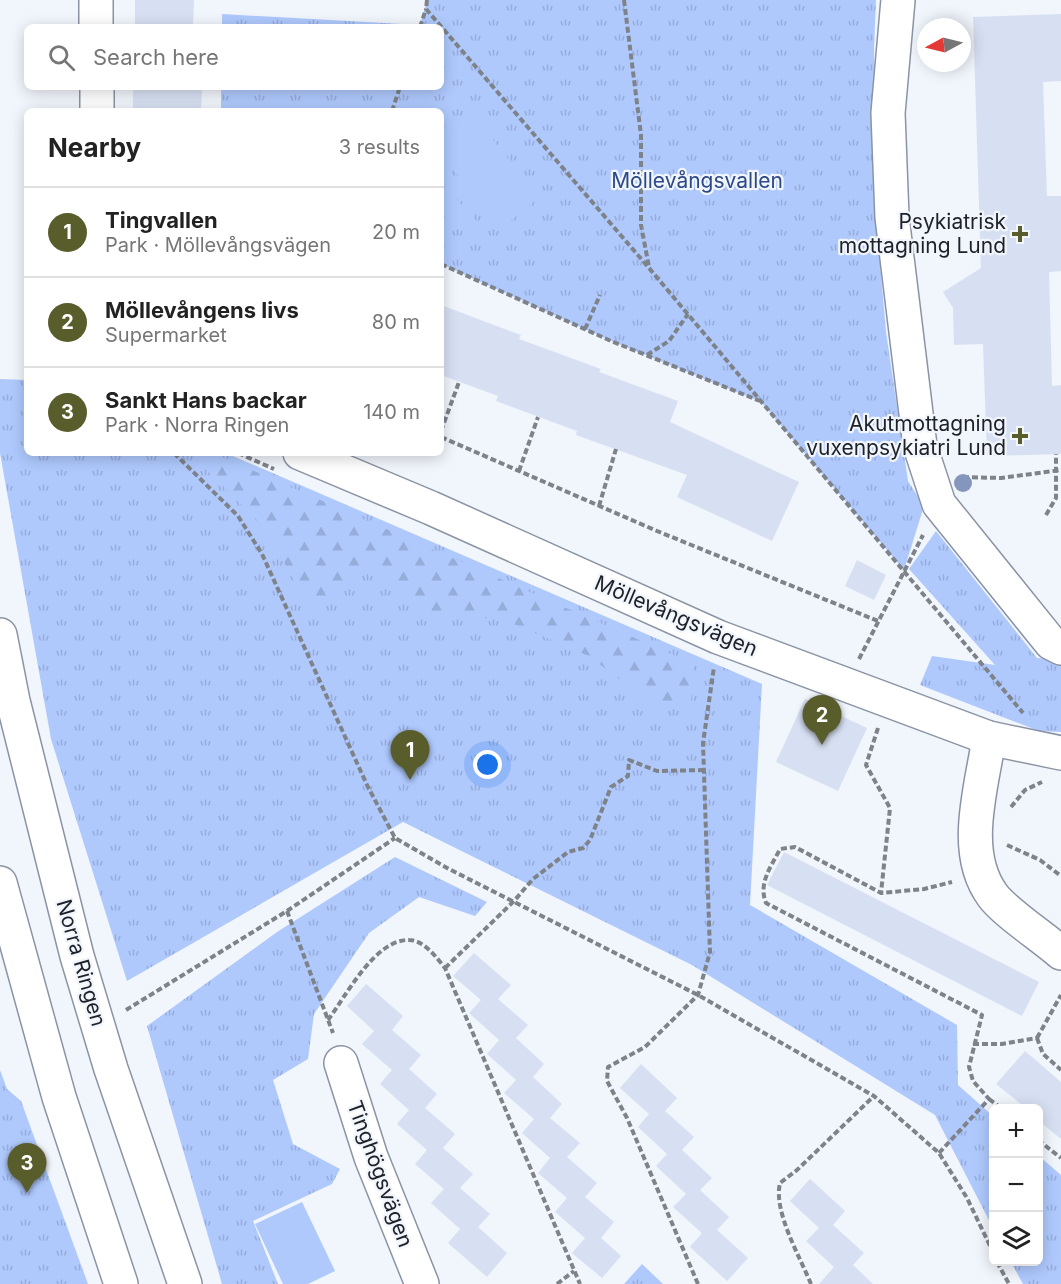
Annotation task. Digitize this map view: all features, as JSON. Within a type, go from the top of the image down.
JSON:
[{"type":"street","points":[[96,0],[96,24]]},
{"type":"street","points":[[898,0],[888,112],[892,217],[920,446],[934,490],[1045,636],[1051,643],[1061,648]]},
{"type":"street","points":[[97,90],[97,108]]},
{"type":"street","name":"Möllevångsvägen","points":[[307,456],[431,508],[718,637],[1052,762]]},
{"type":"street","name":"Norra Ringen","points":[[0,635],[13,700],[77,956],[111,1069],[185,1284]]},
{"type":"street","points":[[989,738],[978,814],[978,868],[994,897],[1061,953]]},
{"type":"street","points":[[0,883],[59,1097],[121,1284]]},
{"type":"street","name":"Tinghögsvägen","points":[[341,1063],[371,1157],[422,1284]]},
{"type":"path","points":[[421,24],[427,0]]},
{"type":"path","points":[[624,0],[641,135],[641,225],[649,268]]},
{"type":"path","points":[[426,9],[439,24]]},
{"type":"path","points":[[444,30],[649,268],[1014,700],[1052,762],[1025,790],[1006,815]]},
{"type":"path","points":[[393,108],[399,90]]},
{"type":"path","points":[[444,265],[585,329],[761,402]]},
{"type":"path","points":[[585,329],[600,296]]},
{"type":"path","points":[[646,355],[669,341],[688,314]]},
{"type":"path","points":[[444,423],[459,382]]},
{"type":"path","points":[[519,471],[538,417]]},
{"type":"path","points":[[444,438],[599,506],[878,621]]},
{"type":"path","points":[[599,506],[616,449]]},
{"type":"path","points":[[1046,515],[1056,498],[1058,471],[1056,454]]},
{"type":"path","points":[[177,456],[238,516],[262,554],[367,785],[395,838],[449,869],[698,995],[874,1096],[939,1153],[967,1198],[989,1245]]},
{"type":"path","points":[[848,684],[904,570],[934,490],[1058,471]]},
{"type":"path","points":[[698,1284],[627,1118],[607,1081],[608,1067],[645,1047],[698,995],[710,952],[703,743],[718,637]]},
{"type":"path","points":[[880,721],[866,765],[890,808],[881,893]]},
{"type":"path","points":[[445,968],[514,901],[533,879],[568,852],[583,848],[590,840],[611,787],[628,776],[629,760],[657,771],[704,770]]},
{"type":"path","points":[[126,1010],[287,911],[395,838]]},
{"type":"path","points":[[1001,842],[1040,860],[1061,876]]},
{"type":"path","points":[[955,882],[924,889],[881,893],[795,847],[787,847],[780,849],[763,883],[762,894],[766,903],[982,1015],[969,1067],[973,1081],[996,1104]]},
{"type":"path","points":[[287,911],[328,1020],[341,1063]]},
{"type":"path","points":[[328,1020],[375,954],[390,944],[410,940],[429,950],[445,968],[580,1284]]},
{"type":"path","points":[[1061,995],[1037,1038],[1043,1054],[1061,1070]]},
{"type":"path","points":[[973,1044],[1002,1044],[1037,1038]]},
{"type":"path","points":[[811,1284],[780,1209],[777,1195],[780,1183],[797,1170],[874,1096]]},
{"type":"path","points":[[939,1153],[990,1099]]},
{"type":"path","points":[[1043,1144],[1061,1158]]},
{"type":"path","points":[[999,1266],[1009,1284]]},
{"type":"path","points":[[557,1284],[574,1271]]},
{"type":"green space","name":"Möllevångsvallen","points":[[427,0],[876,0],[874,48],[879,251],[886,332],[908,481],[924,506],[904,570],[761,402],[611,341],[444,265],[444,108],[221,108],[221,90],[444,90],[444,24],[420,24]]},
{"type":"green space","name":"Möllevångsvallen","points":[[222,14],[402,24],[222,24]]},
{"type":"green space","points":[[473,116],[540,197],[502,228],[444,159],[444,140]]},
{"type":"green space","points":[[454,196],[488,234],[475,245],[444,210],[444,204]]},
{"type":"green space","points":[[0,379],[24,380],[24,456],[233,456],[762,684],[750,905],[957,1025],[958,1085],[989,1112],[989,1220],[935,1115],[692,965],[403,822],[127,981],[51,739],[0,453]]},
{"type":"green space","points":[[212,456],[220,456],[694,664],[691,704],[660,710],[589,656],[502,619],[422,615],[372,567],[351,573],[328,605],[306,603],[266,529],[209,472]]},
{"type":"green space","points":[[936,531],[1037,658],[1061,659],[1061,732],[1039,731],[920,685],[932,656],[995,665],[909,569]]},
{"type":"green space","points":[[395,857],[487,902],[475,916],[419,897],[369,933],[314,1014],[308,1059],[273,1080],[293,1144],[340,1169],[332,1184],[253,1221],[278,1284],[222,1284],[147,1026],[277,932]]},
{"type":"green space","points":[[0,1070],[7,1089],[21,1101],[88,1284],[0,1284]]},
{"type":"green space","points":[[1043,1159],[1061,1175],[1061,1284],[1023,1284],[1013,1266],[1043,1266]]},
{"type":"green space","points":[[302,1202],[335,1271],[308,1284],[283,1284],[255,1224]]},
{"type":"green space","points":[[642,1264],[663,1284],[624,1284]]},
{"type":"building","points":[[135,0],[194,0],[193,24],[135,24]]},
{"type":"building","name":"Psykiatrisk mottagning Lund","points":[[1061,14],[1061,81],[1043,82],[1047,196],[1061,196],[1061,271],[1049,272],[1052,386],[1061,385],[1061,454],[987,456],[983,344],[954,345],[953,308],[943,292],[981,268],[973,17]]},
{"type":"building","points":[[133,90],[202,90],[201,108],[133,108]]},
{"type":"building","points":[[444,306],[521,335],[519,339],[601,369],[599,372],[678,401],[670,422],[799,482],[772,541],[677,497],[687,475],[576,435],[577,431],[496,401],[498,396],[444,376]]},
{"type":"building","points":[[857,560],[886,575],[874,600],[845,586]]},
{"type":"building","points":[[805,699],[867,728],[838,791],[776,762]]},
{"type":"building","points":[[784,852],[1039,982],[1022,1016],[767,885]]},
{"type":"building","points":[[474,953],[511,985],[498,999],[528,1025],[516,1038],[544,1064],[533,1077],[562,1104],[550,1118],[580,1143],[567,1157],[597,1183],[585,1197],[614,1222],[601,1238],[621,1256],[602,1278],[572,1253],[585,1238],[555,1212],[567,1198],[538,1173],[550,1158],[522,1133],[534,1119],[504,1093],[516,1080],[487,1054],[499,1040],[469,1013],[481,1000],[453,976]]},
{"type":"building","points":[[366,984],[403,1016],[392,1030],[421,1055],[409,1069],[437,1094],[425,1108],[455,1134],[443,1148],[473,1174],[460,1188],[490,1214],[478,1227],[507,1253],[487,1277],[448,1243],[460,1229],[431,1203],[444,1189],[415,1164],[427,1150],[397,1124],[409,1110],[380,1084],[392,1070],[362,1044],[374,1031],[347,1006]]},
{"type":"building","points":[[1025,1051],[1061,1082],[1061,1139],[1043,1124],[1043,1104],[1021,1104],[996,1084]]},
{"type":"building","points":[[641,1064],[677,1098],[665,1111],[694,1137],[682,1150],[712,1178],[700,1190],[729,1217],[717,1230],[748,1258],[727,1281],[690,1247],[702,1233],[673,1207],[686,1194],[656,1166],[667,1154],[638,1127],[649,1114],[620,1088]]},
{"type":"building","points":[[810,1179],[845,1211],[833,1225],[864,1253],[853,1265],[873,1284],[819,1284],[834,1267],[806,1241],[819,1228],[790,1201]]},
{"type":"place","name":"Psykiatrisk mottagning Lund","points":[[1020,234]]},
{"type":"place","name":"Akutmottagning vuxenpsykiatri Lund","points":[[1020,436]]},
{"type":"place","name":"Möllevångens livs","points":[[822,745]]},
{"type":"place","name":"Tingvallen","points":[[410,780]]},
{"type":"place","name":"Sankt Hans backar","points":[[27,1193]]}]
